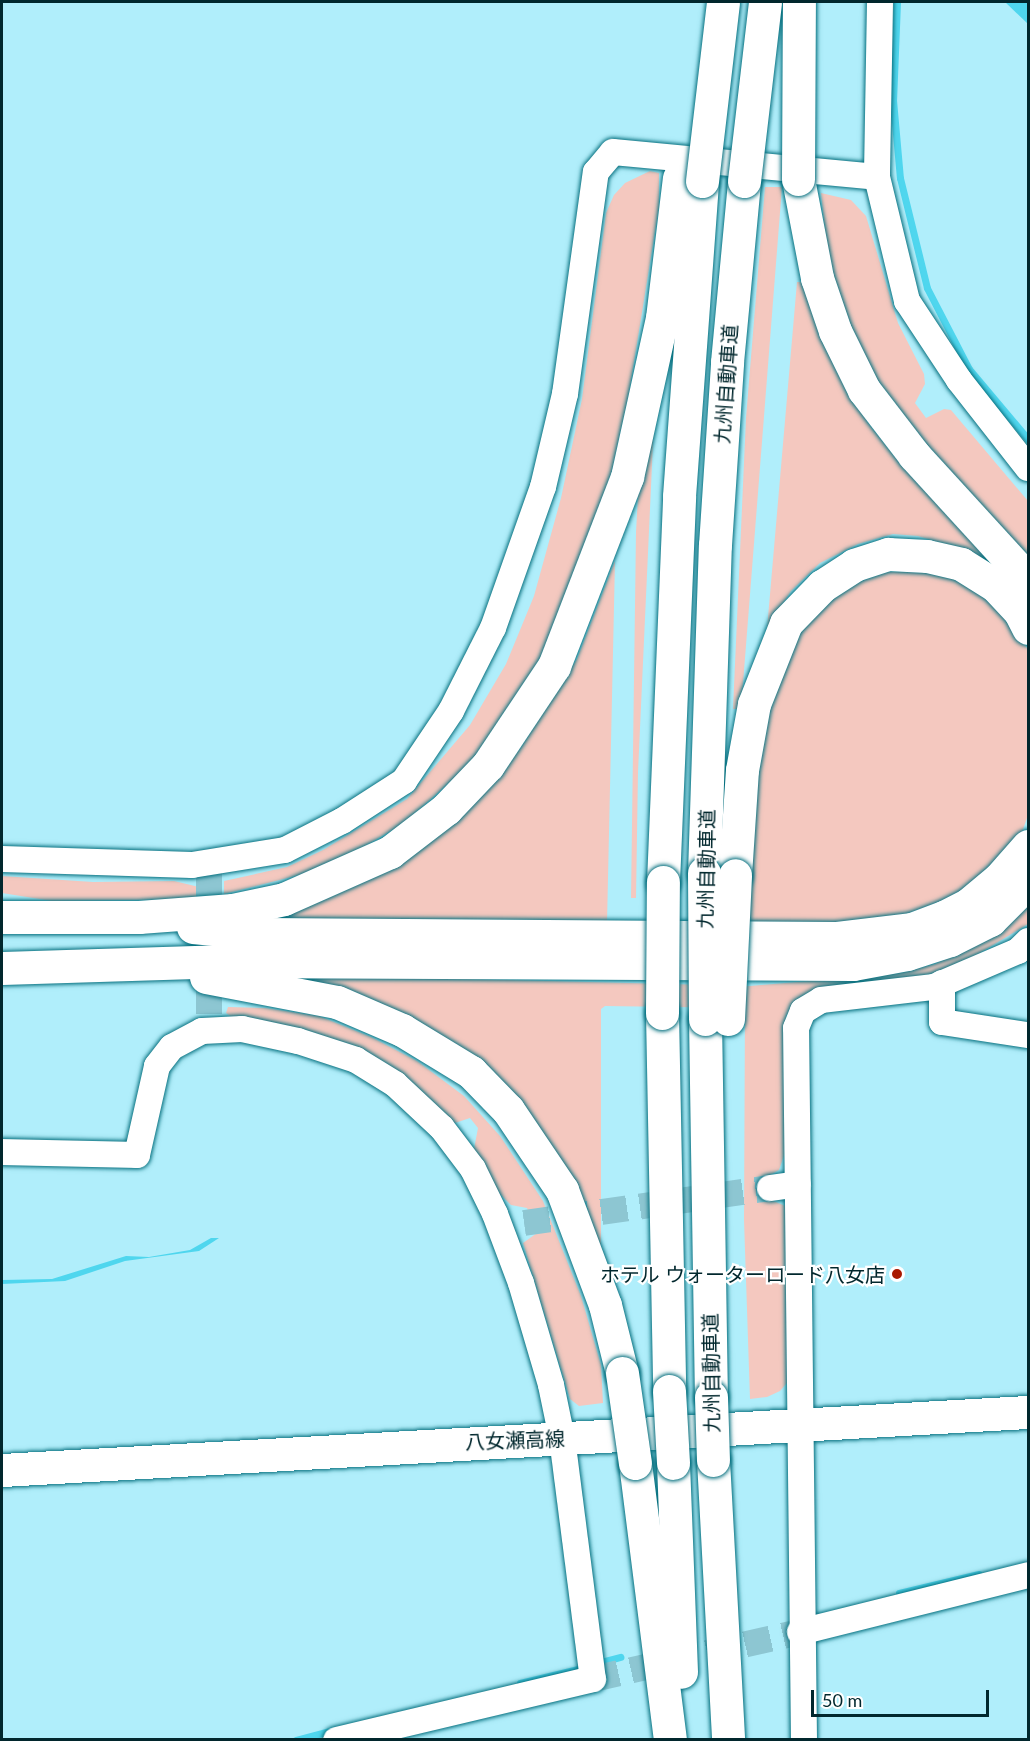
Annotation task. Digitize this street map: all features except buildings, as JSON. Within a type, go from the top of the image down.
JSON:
[{"type":"main road","points":[[2,917],[139,917],[233,910],[284,899],[390,852],[446,810],[488,765],[520,722],[554,666],[627,477],[691,179],[702,2]]},
{"type":"main road","name":"九州自動車道","points":[[684,1740],[669,1391],[662,1013],[663,882],[691,179],[723,2]]},
{"type":"main road","name":"九州自動車道","points":[[728,1740],[721,1601],[723,1459],[716,1019],[720,874],[715,545],[727,362],[744,181],[765,2]]},
{"type":"main road","points":[[799,2],[798,179],[817,278],[835,331],[864,390],[914,455],[1029,580]]},
{"type":"main road","points":[[720,874],[754,704],[786,623],[822,586],[854,565],[888,554],[927,556],[961,564],[995,585],[1020,612],[1029,628]]},
{"type":"main road","points":[[139,917],[225,933],[837,938],[912,928],[944,917],[969,904],[999,879],[1029,846]]},
{"type":"main road","points":[[2,968],[219,961],[853,964],[906,954],[950,940],[990,920],[1029,882]]},
{"type":"main road","points":[[136,965],[337,1002],[402,1030],[471,1072],[508,1110],[562,1190],[605,1305],[622,1372],[670,1740]]},
{"type":"main road","name":"八女瀬高線","points":[[2,1470],[1029,1412]]},
{"type":"street","points":[[880,2],[877,177],[908,301],[958,380],[1029,468]]},
{"type":"street","points":[[2,859],[192,865],[285,850],[342,820],[404,781],[451,711],[493,628],[543,487],[565,393],[596,172],[612,152],[877,177]]},
{"type":"street","points":[[804,1740],[800,1632],[801,1425],[796,1028],[803,1011],[821,1000],[942,983],[1018,951],[1029,941]]},
{"type":"street","points":[[942,983],[942,1022],[1028,1035]]},
{"type":"street","points":[[2,1152],[137,1155],[158,1066],[172,1047],[202,1032],[242,1029],[298,1041],[356,1060],[395,1084],[442,1128],[512,1224],[521,1283],[562,1438],[593,1678],[336,1740]]},
{"type":"street","points":[[770,1188],[798,1184]]},
{"type":"street","points":[[800,1632],[1029,1575]]},
{"type":"shaded area","points":[[650,171],[659,173],[659,207],[629,393],[604,507],[557,632],[482,753],[404,823],[353,853],[307,873],[224,894],[224,881],[287,867],[323,850],[407,799],[470,725],[506,664],[534,596],[561,498],[582,399],[606,213],[614,195],[625,183]]},
{"type":"shaded area","points":[[765,187],[782,187],[741,709],[733,709],[746,418]]},
{"type":"shaded area","points":[[821,193],[851,200],[866,216],[898,323],[924,374],[925,384],[915,403],[926,418],[944,409],[951,410],[1028,501],[1028,556],[958,484],[883,393],[847,328],[829,268]]},
{"type":"shaded area","points":[[797,282],[801,282],[844,381],[868,423],[902,466],[1006,572],[963,550],[918,536],[893,534],[858,544],[820,563],[791,591],[767,629]]},
{"type":"shaded area","points":[[655,399],[638,772],[636,898],[631,898],[636,532],[639,478]]},
{"type":"shaded area","points":[[615,561],[607,924],[244,920],[461,812],[520,749],[577,659]]},
{"type":"shaded area","points":[[921,571],[956,578],[1009,616],[1028,650],[1028,815],[1021,835],[961,894],[903,915],[831,925],[745,927],[746,853],[771,689],[790,645],[817,606],[847,586],[887,572]]},
{"type":"shaded area","points":[[2,876],[93,882],[174,881],[199,887],[200,899],[52,901],[2,893]]},
{"type":"shaded area","points":[[1028,903],[1028,924],[968,960],[935,973],[798,1000],[786,1016],[787,1147],[779,1170],[765,1178],[766,1198],[788,1207],[791,1378],[780,1391],[767,1397],[750,1399],[744,1220],[745,1008],[605,1006],[601,1009],[601,1256],[497,1087],[260,979],[307,975],[750,986],[901,973],[935,964],[971,946]]},
{"type":"shaded area","points":[[228,1007],[265,1008],[319,1016],[371,1037],[417,1061],[464,1096],[500,1136],[543,1201],[581,1296],[601,1365],[603,1403],[579,1406],[570,1399],[523,1243],[537,1233],[527,1208],[511,1205],[495,1189],[473,1154],[478,1128],[470,1118],[455,1123],[445,1119],[405,1082],[236,1020],[226,1013]]},
{"type":"water","points":[[1005,2],[1028,2],[1028,24]]},
{"type":"water","points":[[211,1238],[219,1238],[199,1251],[125,1261],[65,1281],[2,1284],[2,1280],[52,1279],[126,1256],[149,1257],[190,1250]]},
{"type":"waterway","points":[[897,2],[893,100],[900,178],[927,288],[969,369],[1028,439]]},
{"type":"waterway","points":[[899,1593],[979,1574]]},
{"type":"waterway","points":[[605,1661],[620,1657]]},
{"type":"waterway","points":[[520,1683],[578,1669]]},
{"type":"waterway","points":[[296,1740],[334,1730]]},
{"type":"tunnel","points":[[209,871],[209,1031]]},
{"type":"tunnel","points":[[524,1223],[770,1188]]},
{"type":"tunnel","points":[[593,1679],[800,1632]]},
{"type":"place","name":"ホテル ウォーターロード八女店","points":[[897,1274]]}]
